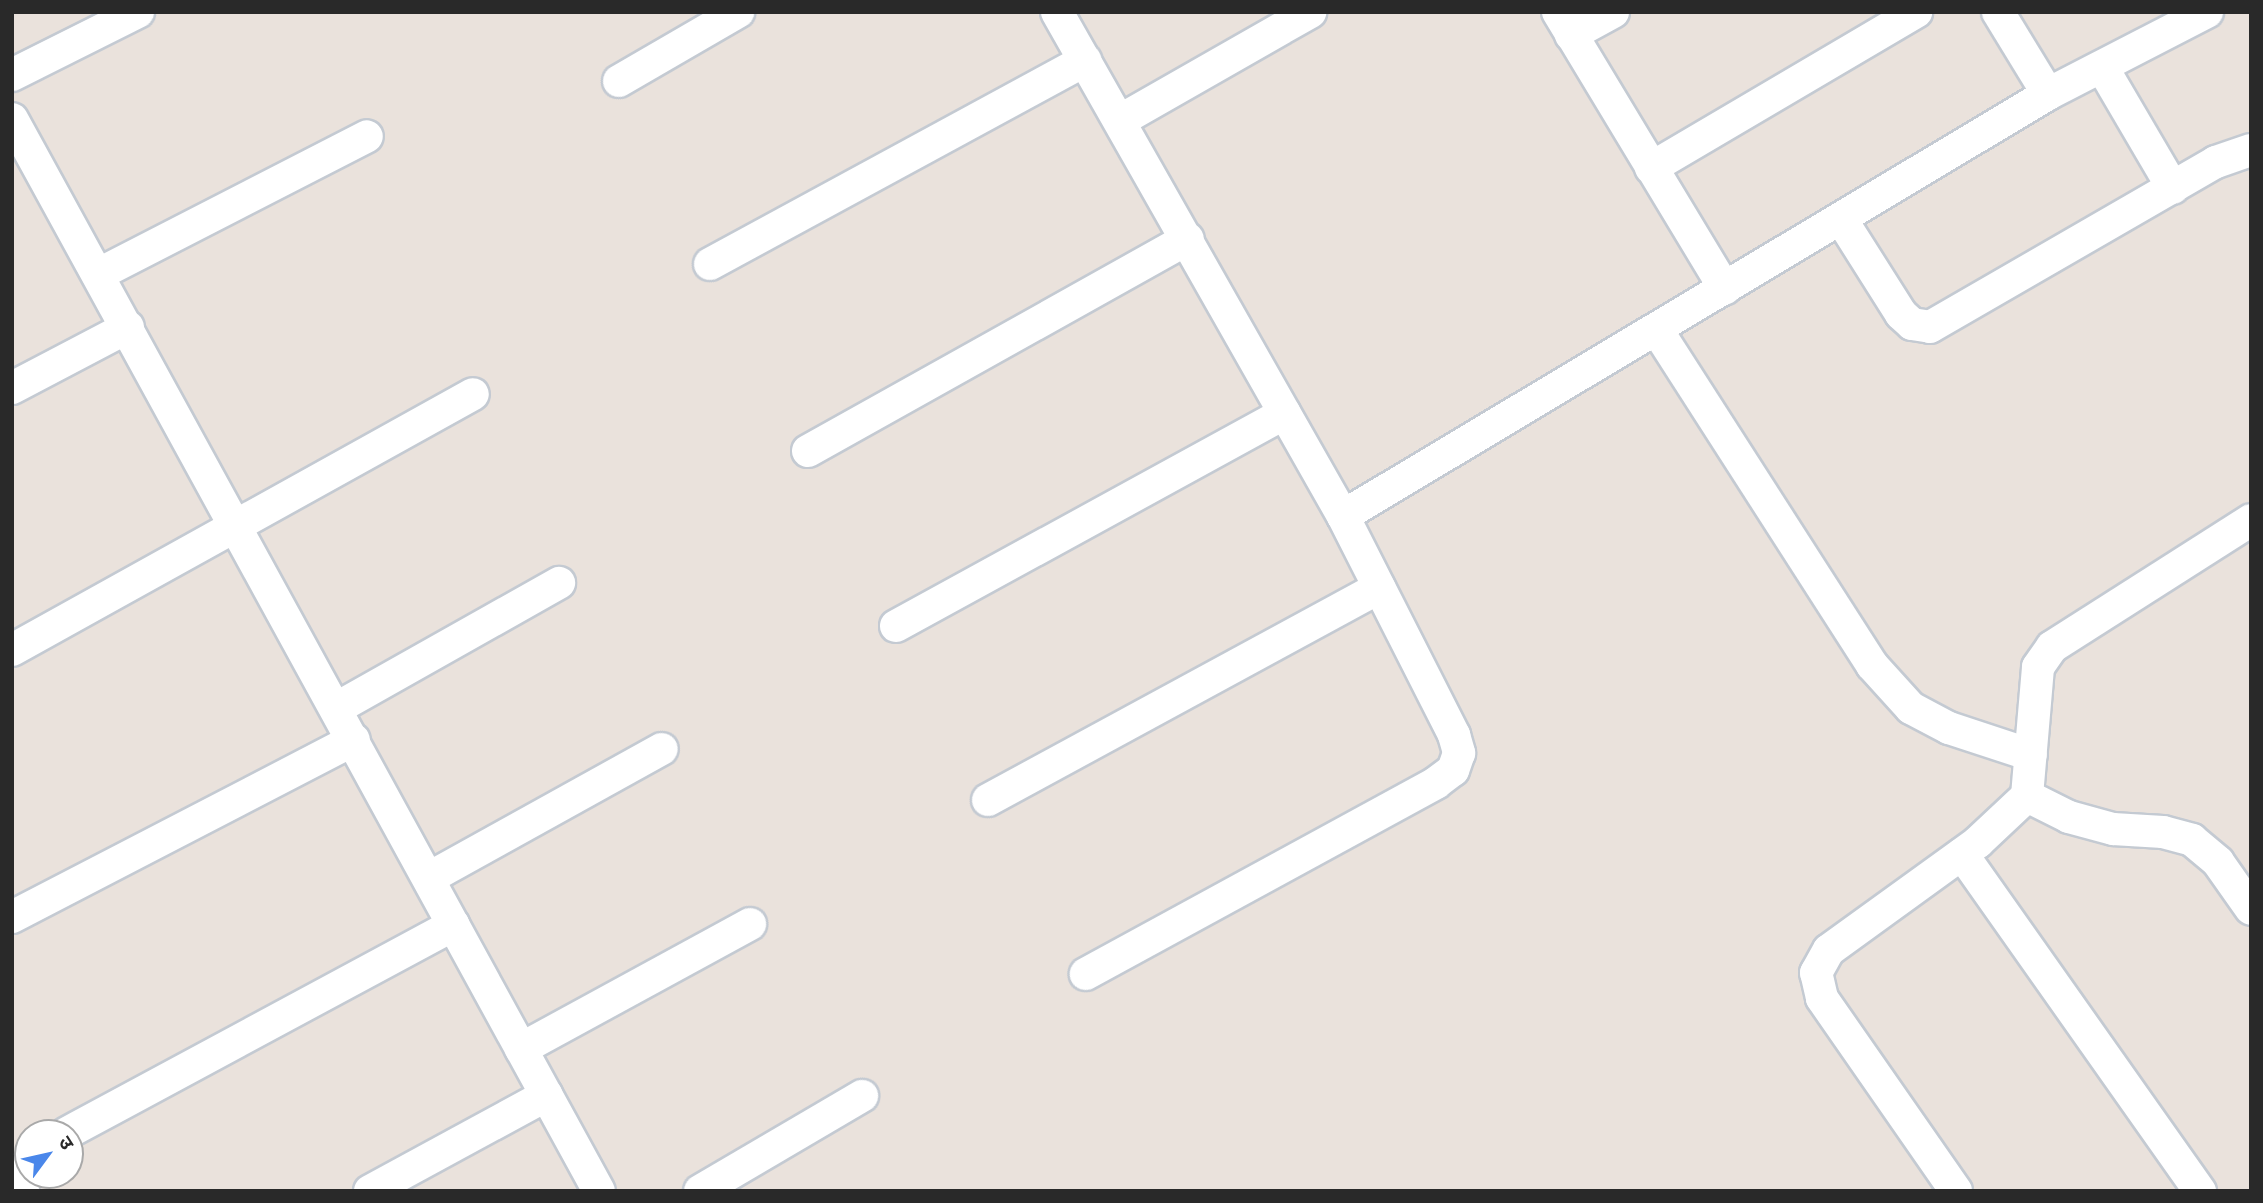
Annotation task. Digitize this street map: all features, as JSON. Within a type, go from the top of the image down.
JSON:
[{"type":"street","points":[[12,75],[138,12]]},
{"type":"street","points":[[619,81],[738,12]]},
{"type":"street","points":[[1057,12],[1121,120],[1343,516],[1454,735],[1459,753],[1453,770],[1086,974]]},
{"type":"street","points":[[1121,120],[1310,12]]},
{"type":"street","points":[[1613,12],[1565,24],[1725,289]]},
{"type":"street","points":[[1651,168],[1916,12]]},
{"type":"street","points":[[1998,12],[2048,94]]},
{"type":"street","points":[[1343,516],[2048,94],[2207,12]]},
{"type":"street","points":[[710,264],[1085,60]]},
{"type":"street","points":[[2102,67],[2173,188]]},
{"type":"street","points":[[12,118],[22,159],[99,274],[599,1191]]},
{"type":"street","points":[[99,274],[367,136]]},
{"type":"street","points":[[1842,219],[1902,314],[1912,324],[1930,327],[2216,162],[2251,150]]},
{"type":"street","points":[[808,451],[1188,240]]},
{"type":"street","points":[[12,388],[128,327]]},
{"type":"street","points":[[1657,330],[1872,665],[1911,708],[1949,728],[2031,755]]},
{"type":"street","points":[[12,650],[239,528],[473,394]]},
{"type":"street","points":[[897,626],[1285,413]]},
{"type":"street","points":[[1956,1191],[1822,998],[1816,973],[1829,950],[2008,819],[2027,796],[2031,711],[2038,667],[2052,647],[2251,520]]},
{"type":"street","points":[[337,708],[559,583]]},
{"type":"street","points":[[988,800],[1379,587]]},
{"type":"street","points":[[12,918],[354,740]]},
{"type":"street","points":[[429,878],[662,749]]},
{"type":"street","points":[[2027,796],[2091,823],[2192,840],[2218,862],[2251,909]]},
{"type":"street","points":[[1962,854],[2200,1191]]},
{"type":"street","points":[[84,1124],[454,925]]},
{"type":"street","points":[[522,1049],[750,925]]},
{"type":"street","points":[[370,1191],[547,1095]]},
{"type":"street","points":[[700,1191],[862,1096]]},
{"type":"street","points":[[12,1171],[23,1191]]}]
